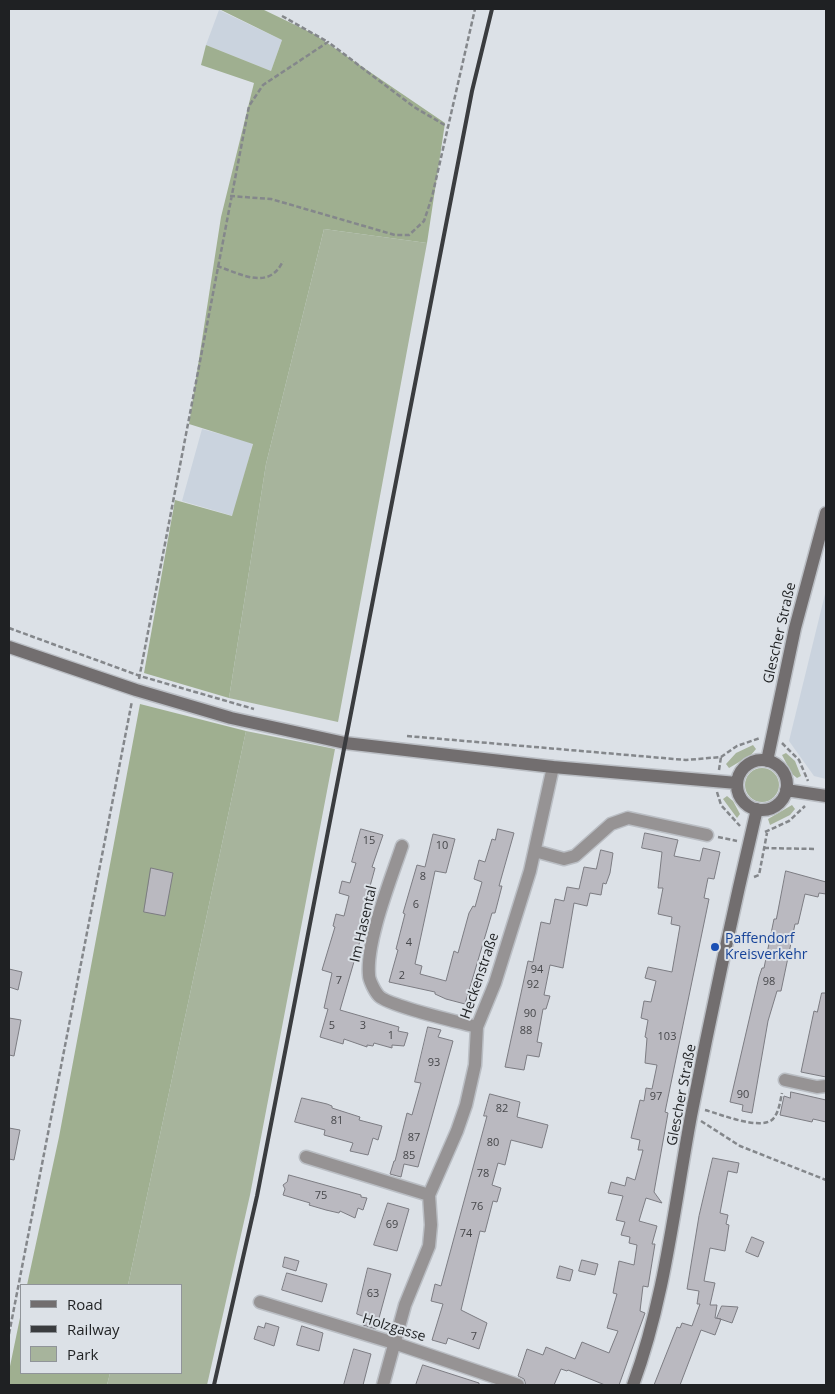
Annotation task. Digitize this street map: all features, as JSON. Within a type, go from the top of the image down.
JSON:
[{"type":"main road","name":"Glescher Straße","points":[[767,761],[795,628],[826,513]]},
{"type":"main road","points":[[9,647],[136,690],[231,718],[345,743],[553,767],[737,783]]},
{"type":"main road","points":[[754,761],[767,761],[778,766],[783,772],[786,790],[779,803],[764,810],[748,806],[742,800],[738,793],[737,783],[742,770],[747,765],[754,761]]},
{"type":"main road","points":[[786,790],[826,796]]},
{"type":"main road","name":"Glescher Straße","points":[[633,1385],[648,1345],[658,1304],[693,1112],[757,809]]},
{"type":"street","name":"Heckenstraße","points":[[383,1385],[405,1305],[429,1246],[431,1226],[429,1195],[457,1131],[466,1105],[475,1065],[477,1027],[496,983],[535,851],[553,767]]},
{"type":"street","points":[[535,851],[564,859],[575,856],[611,824],[628,818],[707,835]]},
{"type":"street","name":"Im Hasental","points":[[402,846],[370,953],[368,977],[379,996],[395,1004],[477,1027]]},
{"type":"street","points":[[785,1080],[817,1087],[826,1086]]},
{"type":"street","points":[[306,1158],[429,1195]]},
{"type":"street","name":"Holzgasse","points":[[260,1302],[394,1343],[518,1385]]},
{"type":"path","points":[[230,196],[271,199],[395,235],[409,235],[424,221],[432,198],[475,9]]},
{"type":"path","points":[[282,16],[328,42],[414,107],[448,126]]},
{"type":"path","points":[[9,1334],[130,708],[140,676],[230,196],[249,106],[263,85],[328,42]]},
{"type":"path","points":[[217,266],[255,278],[263,278],[276,273],[283,261]]},
{"type":"path","points":[[9,628],[140,676],[262,710]]},
{"type":"path","points":[[407,736],[686,760],[721,757],[737,746],[759,738],[782,743],[799,760],[808,778],[809,793]]},
{"type":"path","points":[[707,835],[738,842]]},
{"type":"path","points":[[764,848],[816,850]]},
{"type":"path","points":[[693,1112],[761,1125],[772,1120],[778,1110],[785,1080]]},
{"type":"path","points":[[693,1112],[740,1146],[826,1180]]},
{"type":"shaded area","points":[[219,10],[282,40],[271,71],[206,45]]},
{"type":"shaded area","points":[[202,429],[253,443],[233,516],[182,501]]},
{"type":"shaded area","points":[[826,590],[826,779],[814,776],[789,741]]},
{"type":"green space","points":[[219,9],[262,9],[314,34],[445,123],[427,243],[324,229],[266,464],[229,698],[144,673],[175,500],[232,516],[253,444],[189,424],[221,217],[254,83],[201,65],[206,45],[271,71],[282,40]]},
{"type":"green space","points":[[324,229],[427,243],[338,722],[229,698],[266,464]]},
{"type":"green space","points":[[140,704],[246,731],[128,1284],[27,1284],[59,1137]]},
{"type":"green space","points":[[246,731],[335,749],[250,1195],[207,1385],[107,1385],[110,1374],[182,1374],[182,1284],[128,1284]]},
{"type":"green space","points":[[753,745],[756,749],[751,755],[729,768],[726,764],[736,753]]},
{"type":"green space","points":[[786,753],[795,761],[801,776],[797,778],[792,774],[782,755]]},
{"type":"green space","points":[[762,768],[774,773],[779,785],[774,797],[762,802],[750,797],[745,785],[750,773]]},
{"type":"green space","points":[[727,796],[733,801],[740,814],[737,818],[723,799]]},
{"type":"green space","points":[[792,805],[795,809],[790,815],[770,825],[768,819]]},
{"type":"green space","points":[[20,1318],[20,1374],[110,1374],[107,1385],[9,1385],[9,1371]]},
{"type":"building","points":[[361,829],[383,835],[372,867],[375,868],[366,901],[368,901],[360,934],[362,934],[340,1010],[399,1027],[398,1031],[408,1033],[404,1046],[392,1045],[392,1048],[374,1043],[373,1046],[367,1045],[367,1047],[344,1039],[343,1044],[320,1037],[328,1009],[324,1008],[332,973],[322,970],[335,927],[333,926],[336,914],[344,916],[349,896],[339,893],[342,881],[350,883],[356,863],[352,862]]},
{"type":"building","points":[[498,829],[514,833],[499,886],[502,886],[495,913],[492,913],[465,1004],[446,999],[435,994],[435,992],[389,982],[398,950],[396,949],[405,914],[403,913],[417,865],[425,867],[433,834],[455,839],[446,873],[435,871],[415,964],[422,966],[420,974],[446,981],[454,951],[458,953],[469,913],[473,906],[475,907],[482,882],[474,879],[479,860],[485,862],[492,839],[495,840]]},
{"type":"building","points":[[645,833],[678,840],[674,856],[700,861],[703,848],[720,852],[714,879],[708,878],[704,898],[709,899],[665,1112],[668,1113],[654,1192],[662,1203],[646,1198],[639,1221],[657,1226],[652,1244],[655,1244],[648,1287],[643,1286],[640,1311],[645,1313],[619,1385],[605,1385],[561,1369],[554,1385],[526,1385],[524,1379],[518,1376],[527,1349],[543,1355],[546,1347],[575,1359],[582,1342],[609,1353],[618,1331],[607,1328],[617,1294],[613,1293],[619,1261],[634,1265],[637,1245],[629,1243],[630,1237],[621,1235],[625,1222],[616,1220],[623,1196],[608,1193],[611,1182],[625,1186],[627,1177],[635,1180],[643,1150],[638,1150],[640,1140],[631,1138],[640,1100],[644,1101],[646,1088],[652,1089],[657,1065],[645,1063],[647,1038],[645,1037],[648,1020],[641,1018],[644,1001],[651,1002],[656,981],[645,978],[648,967],[672,972],[680,926],[671,924],[672,917],[658,914],[663,888],[658,888],[662,852],[642,848]]},
{"type":"building","points":[[601,850],[613,853],[606,884],[603,883],[601,895],[590,893],[587,906],[574,903],[563,968],[550,965],[544,995],[550,996],[546,1009],[543,1009],[537,1042],[542,1043],[539,1057],[527,1055],[524,1070],[505,1067],[528,961],[533,962],[541,922],[550,924],[555,899],[564,901],[567,887],[579,889],[584,867],[596,869]]},
{"type":"building","points":[[151,868],[173,873],[165,916],[144,912]]},
{"type":"building","points":[[786,871],[826,882],[826,894],[819,893],[818,897],[805,894],[798,924],[795,924],[781,991],[777,991],[768,1021],[752,1113],[742,1111],[743,1105],[730,1102],[759,977],[762,968],[764,968],[774,919],[776,919]]},
{"type":"building","points":[[9,969],[22,972],[18,990],[9,987]]},
{"type":"building","points":[[822,993],[826,993],[826,1077],[801,1072],[814,1011],[817,1012]]},
{"type":"building","points":[[9,1018],[21,1020],[14,1056],[9,1055]]},
{"type":"building","points":[[428,1027],[441,1030],[438,1037],[453,1041],[418,1167],[404,1164],[401,1177],[390,1174],[407,1113],[412,1115],[421,1083],[415,1082]]},
{"type":"building","points":[[791,1092],[826,1100],[826,1122],[813,1119],[812,1122],[780,1115],[784,1096],[790,1098]]},
{"type":"building","points":[[490,1094],[520,1102],[517,1117],[548,1125],[542,1148],[511,1140],[505,1165],[498,1163],[492,1185],[501,1188],[497,1202],[493,1201],[485,1232],[480,1231],[461,1310],[487,1323],[479,1349],[448,1338],[446,1344],[432,1340],[443,1304],[431,1301],[435,1284],[441,1286],[487,1116],[484,1116]]},
{"type":"building","points":[[302,1098],[327,1104],[332,1106],[332,1108],[360,1117],[359,1120],[382,1126],[378,1140],[373,1138],[368,1155],[350,1151],[353,1143],[324,1135],[325,1130],[295,1122]]},
{"type":"building","points":[[9,1128],[20,1130],[14,1160],[9,1159]]},
{"type":"building","points":[[713,1158],[739,1163],[737,1173],[728,1171],[720,1213],[728,1215],[726,1224],[729,1225],[725,1251],[710,1248],[704,1281],[715,1283],[710,1305],[717,1305],[715,1318],[721,1319],[715,1335],[701,1330],[680,1385],[654,1385],[677,1327],[680,1328],[682,1323],[692,1326],[700,1304],[697,1304],[699,1291],[687,1289],[699,1216]]},
{"type":"building","points":[[289,1175],[361,1195],[361,1197],[367,1198],[363,1210],[358,1208],[355,1218],[340,1211],[339,1213],[326,1210],[283,1195],[285,1189],[283,1185],[287,1182]]},
{"type":"building","points":[[388,1203],[409,1209],[397,1251],[374,1245]]},
{"type":"building","points":[[752,1237],[764,1242],[758,1257],[746,1252]]},
{"type":"building","points":[[285,1257],[299,1261],[296,1271],[283,1267]]},
{"type":"building","points":[[582,1260],[598,1264],[595,1275],[579,1271]]},
{"type":"building","points":[[560,1266],[573,1270],[570,1281],[557,1278]]},
{"type":"building","points":[[368,1268],[391,1274],[376,1329],[363,1325],[365,1317],[357,1314]]},
{"type":"building","points":[[287,1273],[327,1284],[322,1302],[282,1290]]},
{"type":"building","points":[[722,1306],[738,1307],[732,1323],[717,1318]]},
{"type":"building","points":[[266,1323],[279,1327],[274,1346],[254,1339],[258,1326],[264,1328]]},
{"type":"building","points":[[302,1326],[323,1333],[319,1351],[297,1345]]},
{"type":"building","points":[[354,1349],[371,1354],[363,1385],[344,1385]]},
{"type":"building","points":[[423,1365],[479,1383],[479,1385],[416,1385]]},
{"type":"railway","points":[[214,1385],[257,1196],[472,91],[492,9]]},
{"type":"place","name":"Paffendorf Kreisverkehr","points":[[715,947]]}]
